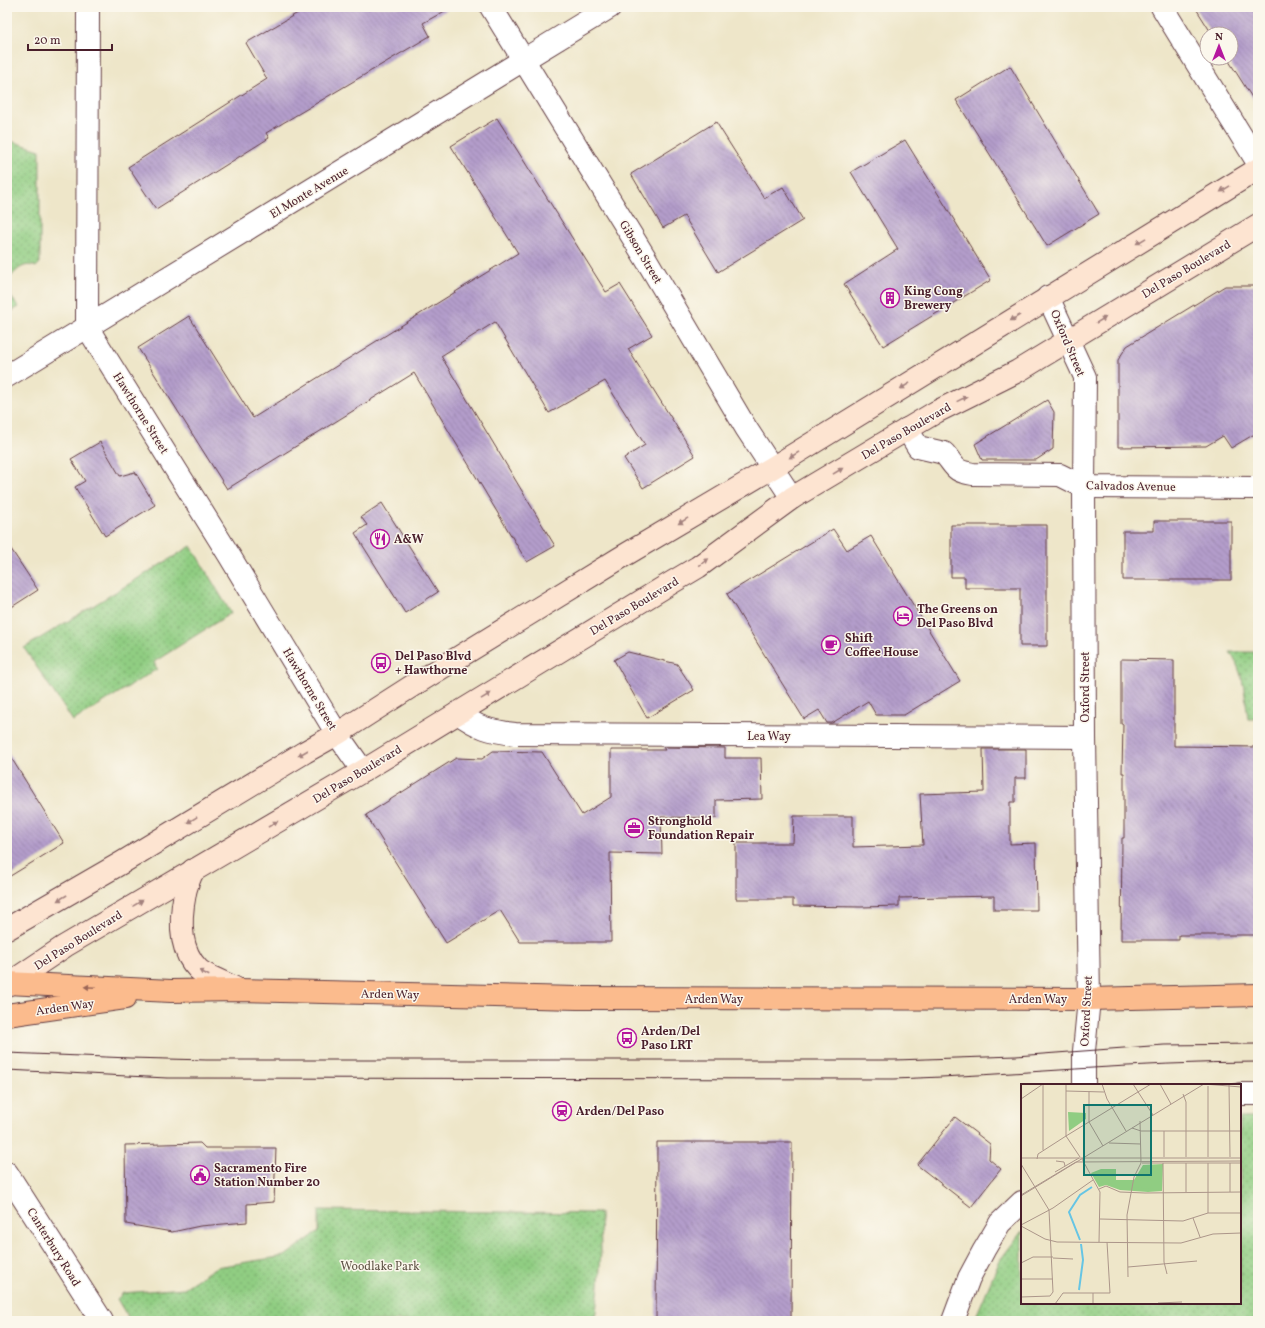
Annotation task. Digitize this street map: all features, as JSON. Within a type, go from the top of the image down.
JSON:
[{"type":"main road","points":[[7,929],[123,862],[337,734],[620,558],[772,468],[1258,169]]},
{"type":"main road","name":"Del Paso Boulevard","points":[[8,984],[66,946],[363,771],[698,567],[792,498],[936,412],[1018,371],[1258,225]]},
{"type":"main road","points":[[193,870],[185,892],[182,922],[184,944],[188,957],[199,970],[239,990]]},
{"type":"main road","name":"Arden Way","points":[[8,984],[171,991],[239,990],[577,998],[1089,999],[1258,995]]},
{"type":"main road","name":"Arden Way","points":[[7,1016],[171,991]]},
{"type":"street","points":[[87,327],[88,7]]},
{"type":"street","name":"Gibson Street","points":[[490,7],[646,259],[746,428],[792,498]]},
{"type":"street","name":"El Monte Avenue","points":[[7,376],[610,7]]},
{"type":"street","points":[[1162,7],[1258,163]]},
{"type":"street","name":"Oxford Street","points":[[1048,297],[1085,377],[1085,737],[1089,999],[1084,1051],[1084,1084]]},
{"type":"street","name":"Hawthorne Street","points":[[87,327],[230,555],[337,734],[363,771]]},
{"type":"street","name":"Calvados Avenue","points":[[907,430],[918,447],[944,453],[953,467],[961,472],[973,474],[1060,475],[1084,487],[1258,488]]},
{"type":"street","name":"Lea Way","points":[[458,713],[472,724],[486,729],[515,734],[1085,737]]},
{"type":"street","points":[[1241,1094],[1258,1094]]},
{"type":"street","name":"Canterbury Road","points":[[7,1172],[102,1321]]},
{"type":"street","points":[[953,1321],[969,1278],[984,1250],[1000,1223],[1021,1203]]},
{"type":"green space","points":[[7,140],[40,150],[40,263],[36,267],[28,265],[22,267],[10,278],[11,297],[19,307],[7,314]]},
{"type":"green space","points":[[191,546],[231,613],[154,662],[157,669],[73,721],[24,648]]},
{"type":"green space","points":[[1230,652],[1258,652],[1258,719],[1248,719],[1245,693],[1241,676],[1235,660]]},
{"type":"green space","points":[[1241,1118],[1258,1118],[1258,1321],[974,1321],[1000,1260],[1021,1232],[1021,1304],[1241,1304]]},
{"type":"green space","name":"Woodlake Park","points":[[319,1210],[600,1213],[601,1250],[595,1321],[130,1321],[117,1299],[123,1293],[184,1288],[216,1267],[285,1256],[319,1231]]},
{"type":"building","points":[[308,7],[452,7],[423,23],[430,36],[266,133],[269,138],[156,209],[128,167],[267,79],[246,43]]},
{"type":"building","points":[[1195,7],[1258,7],[1258,107],[1232,66],[1239,66],[1239,26],[1207,26]]},
{"type":"building","points":[[1010,66],[1099,214],[1047,246],[956,100]]},
{"type":"building","points":[[497,118],[606,292],[620,284],[652,335],[628,349],[695,456],[643,488],[624,458],[645,445],[605,381],[549,413],[495,322],[441,356],[555,546],[527,562],[414,373],[227,489],[138,348],[189,316],[253,418],[518,253],[451,146]]},
{"type":"building","points":[[716,122],[764,198],[783,187],[803,220],[718,272],[684,216],[663,228],[631,174]]},
{"type":"building","points":[[905,140],[991,280],[883,346],[844,284],[898,249],[851,172]]},
{"type":"building","points":[[1225,286],[1258,286],[1258,432],[1231,448],[1223,436],[1206,446],[1118,447],[1118,360],[1127,346]]},
{"type":"building","points":[[1047,400],[1054,412],[1053,449],[1036,460],[982,460],[975,444]]},
{"type":"building","points":[[100,442],[120,476],[135,472],[155,505],[105,536],[75,487],[85,481],[71,459]]},
{"type":"building","points":[[382,503],[438,592],[405,613],[355,533],[367,525],[361,517]]},
{"type":"building","points":[[1154,521],[1231,521],[1231,580],[1123,580],[1123,531],[1154,531]]},
{"type":"building","points":[[951,525],[1047,525],[1047,646],[1020,646],[1020,588],[965,588],[965,577],[951,577]]},
{"type":"building","name":"Shift Coffee House","points":[[833,529],[847,550],[871,536],[960,681],[904,715],[876,715],[868,701],[832,723],[827,723],[819,710],[804,719],[727,594]]},
{"type":"building","points":[[7,543],[38,590],[7,610]]},
{"type":"building","points":[[628,652],[677,664],[694,690],[647,718],[614,660]]},
{"type":"building","points":[[1121,659],[1174,660],[1174,746],[1258,747],[1258,935],[1179,935],[1179,940],[1121,940],[1124,773],[1122,773],[1123,724],[1121,724]]},
{"type":"building","points":[[663,747],[725,748],[725,758],[761,758],[762,799],[716,800],[716,818],[661,817],[662,854],[610,853],[611,942],[520,942],[500,910],[446,943],[366,815],[456,758],[482,759],[493,751],[542,752],[582,815],[611,797],[611,750],[665,750]]},
{"type":"building","points":[[983,749],[1026,749],[1026,778],[1015,778],[1015,802],[1010,802],[1010,844],[1036,843],[1037,910],[994,910],[994,896],[899,898],[899,906],[861,907],[793,906],[793,899],[736,899],[736,843],[793,843],[794,816],[853,816],[853,847],[923,845],[920,794],[984,792]]},
{"type":"building","points":[[7,751],[64,843],[7,878]]},
{"type":"building","points":[[955,1117],[990,1144],[989,1159],[1001,1169],[971,1207],[917,1165]]},
{"type":"building","points":[[657,1142],[792,1142],[791,1321],[656,1321]]},
{"type":"building","name":"Sacramento Fire Station Number 20","points":[[200,1143],[205,1148],[276,1148],[274,1202],[247,1204],[247,1222],[200,1226],[172,1232],[126,1224],[125,1145]]},
{"type":"tram line","points":[[7,1053],[206,1060],[895,1060],[1016,1056],[1164,1045],[1258,1044]]},
{"type":"tram line","points":[[7,1070],[167,1078],[894,1079],[985,1075],[1121,1066],[1258,1062]]},
{"type":"place","name":"King Cong Brewery","points":[[890,298]]},
{"type":"place","name":"A&W","points":[[380,539]]},
{"type":"place","name":"The Greens on Del Paso Blvd","points":[[903,616]]},
{"type":"place","name":"Shift Coffee House","points":[[831,645]]},
{"type":"place","name":"Del Paso Blvd + Hawthorne","points":[[381,663]]},
{"type":"place","name":"Stronghold Foundation Repair","points":[[634,828]]},
{"type":"place","name":"Arden/Del Paso LRT","points":[[627,1038]]},
{"type":"place","name":"Arden/Del Paso","points":[[562,1111]]},
{"type":"place","name":"Sacramento Fire Station Number 20","points":[[200,1175]]}]
